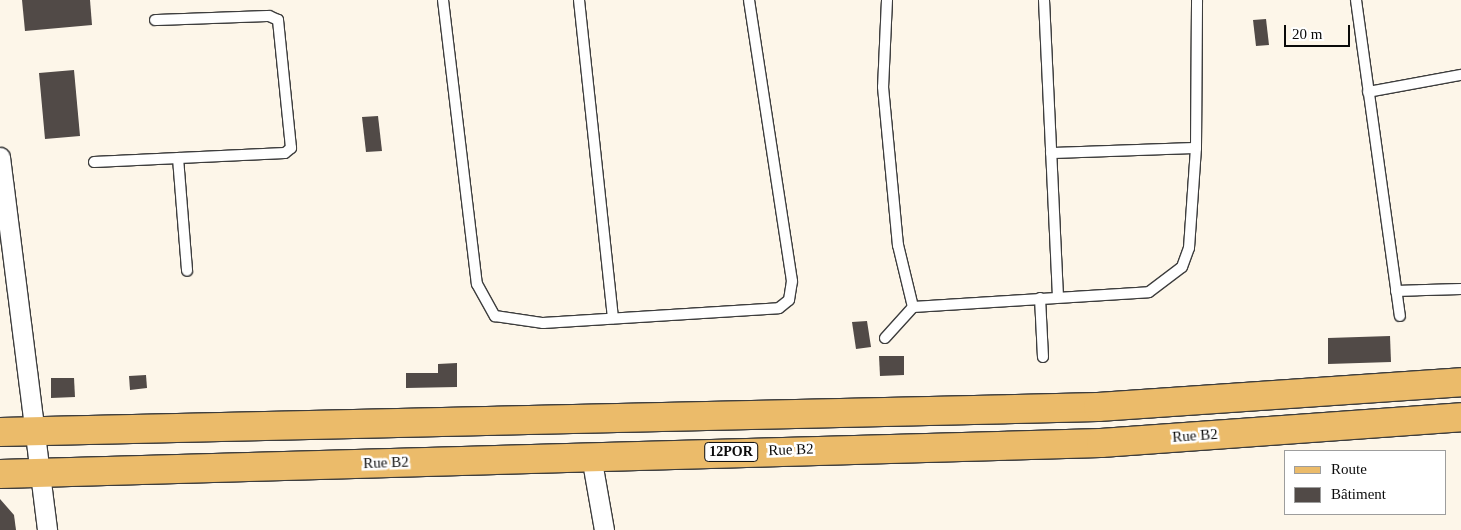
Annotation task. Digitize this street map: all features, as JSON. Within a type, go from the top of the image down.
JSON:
[{"type":"main road","points":[[0,432],[1098,407],[1461,382]]},
{"type":"main road","name":"Rue B2","points":[[0,474],[1101,443],[1461,417]]},
{"type":"street","points":[[0,156],[48,530]]},
{"type":"street","points":[[591,456],[604,530]]},
{"type":"lane","points":[[443,0],[477,284],[484,303],[496,316],[517,323],[779,308],[789,300],[792,281],[749,0]]},
{"type":"lane","points":[[580,0],[613,318]]},
{"type":"lane","points":[[887,0],[884,87],[898,245],[913,307]]},
{"type":"lane","points":[[1044,0],[1058,297]]},
{"type":"lane","points":[[885,338],[913,307],[1149,292],[1182,267],[1190,248],[1196,148],[1197,0]]},
{"type":"lane","points":[[1356,0],[1400,316]]},
{"type":"lane","points":[[94,162],[289,151],[280,24],[269,16],[155,20]]},
{"type":"lane","points":[[1368,92],[1461,75]]},
{"type":"lane","points":[[1052,153],[1196,148]]},
{"type":"lane","points":[[178,158],[187,271]]},
{"type":"lane","points":[[1396,291],[1461,289]]},
{"type":"lane","points":[[1040,298],[1043,357]]},
{"type":"building","points":[[22,0],[90,0],[92,25],[25,31]]},
{"type":"building","points":[[1266,19],[1269,45],[1256,46],[1253,20]]},
{"type":"building","points":[[74,70],[80,136],[45,139],[39,73]]},
{"type":"building","points":[[378,116],[382,151],[366,152],[362,117]]},
{"type":"building","points":[[867,321],[871,347],[856,349],[852,322]]},
{"type":"building","points":[[1390,336],[1391,362],[1328,364],[1328,338]]},
{"type":"building","points":[[879,356],[904,356],[904,375],[880,376]]},
{"type":"building","points":[[457,363],[457,387],[406,388],[406,373],[438,373],[438,364]]},
{"type":"building","points":[[146,375],[147,388],[130,390],[129,376]]},
{"type":"building","points":[[51,378],[74,378],[75,397],[51,398]]},
{"type":"building","points":[[0,499],[14,515],[16,530],[0,530]]}]
